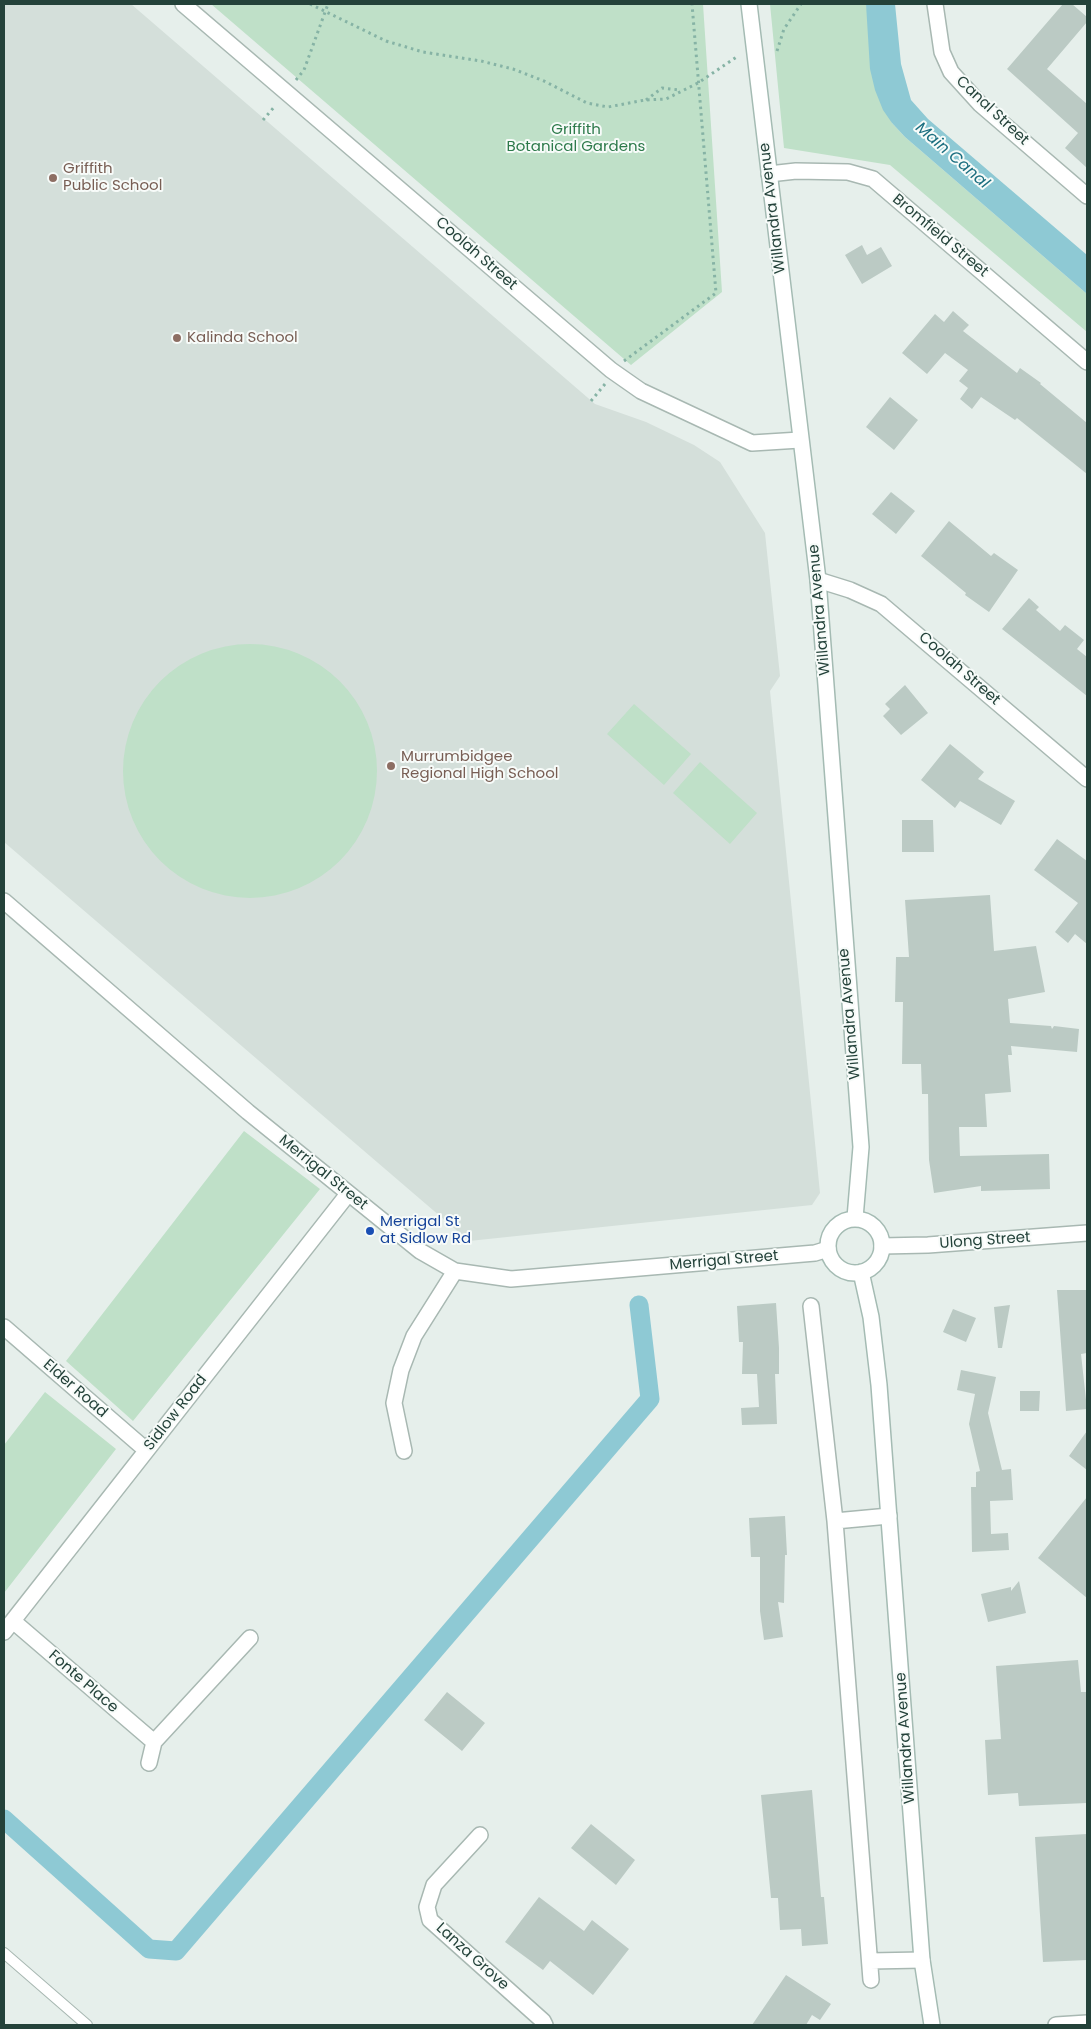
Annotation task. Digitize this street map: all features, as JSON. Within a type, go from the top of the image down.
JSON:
[{"type":"street","name":"Coolah Street","points":[[183,4],[611,370],[641,391],[752,443],[800,440]]},
{"type":"street","name":"Willandra Avenue","points":[[749,4],[800,440],[808,482],[818,580],[861,1147],[855,1218]]},
{"type":"street","name":"Canal Street","points":[[935,4],[942,52],[951,72],[980,104],[1087,196]]},
{"type":"street","name":"Bromfield Street","points":[[769,174],[796,171],[848,172],[873,179],[1087,362]]},
{"type":"street","name":"Coolah Street","points":[[818,580],[850,590],[881,604],[1087,779]]},
{"type":"street","name":"Merrigal Street","points":[[4,901],[248,1112],[420,1251],[455,1271],[511,1279],[815,1253],[828,1249]]},
{"type":"street","name":"Sidlow Road","points":[[8,1627],[348,1194]]},
{"type":"street","points":[[855,1218],[865,1220],[874,1227],[880,1236],[882,1246],[876,1263],[861,1272],[852,1273],[839,1268],[832,1262],[828,1249],[829,1235],[834,1227],[855,1218]]},
{"type":"street","name":"Ulong Street","points":[[882,1246],[928,1245],[1087,1233]]},
{"type":"street","points":[[404,1451],[394,1404],[401,1370],[414,1336],[455,1271]]},
{"type":"street","name":"Willandra Avenue","points":[[861,1272],[876,1351],[922,1960],[932,2025]]},
{"type":"street","points":[[811,1306],[834,1521],[870,1980]]},
{"type":"street","name":"Elder Road","points":[[4,1328],[146,1450]]},
{"type":"street","points":[[834,1521],[889,1516]]},
{"type":"street","name":"Fonte Place","points":[[8,1627],[154,1742]]},
{"type":"street","points":[[149,1763],[154,1742],[250,1638]]},
{"type":"street","name":"Lanza Grove","points":[[480,1835],[434,1885],[427,1907],[430,1920],[543,2021],[544,2025]]},
{"type":"street","points":[[870,1961],[922,1960]]},
{"type":"street","points":[[1056,2025],[1087,2023]]},
{"type":"lane","points":[[4,1953],[87,2025]]},
{"type":"path","points":[[310,4],[386,41],[423,52],[481,61],[513,69],[544,81],[587,103],[608,107],[645,100],[666,99],[680,90],[698,83],[738,56]]},
{"type":"path","points":[[295,81],[304,70],[328,4]]},
{"type":"path","points":[[592,401],[604,386],[611,370],[716,293],[692,4]]},
{"type":"path","points":[[776,51],[784,29],[801,4]]},
{"type":"path","points":[[645,100],[662,88],[680,90]]},
{"type":"path","points":[[263,120],[275,106]]},
{"type":"shaded area","name":"Murrumbidgee Regional High School","points":[[4,4],[131,4],[595,404],[646,422],[694,445],[720,462],[765,533],[780,676],[770,691],[820,1193],[812,1205],[469,1241],[4,842]]},
{"type":"green space","name":"Griffith Botanical Gardens","points":[[211,4],[703,4],[722,292],[631,365]]},
{"type":"green space","points":[[770,4],[866,4],[892,123],[905,137],[1087,294],[1087,332],[890,165],[784,148]]},
{"type":"green space","points":[[238,644],[262,644],[299,653],[331,672],[349,690],[368,722],[375,746],[377,771],[375,796],[368,820],[349,852],[331,870],[299,889],[287,893],[262,898],[238,898],[201,889],[169,870],[151,852],[132,820],[128,808],[123,783],[123,759],[132,722],[151,690],[169,672],[201,653],[213,649]]},
{"type":"green space","points":[[634,704],[691,754],[664,785],[607,734]]},
{"type":"green space","points":[[700,762],[757,813],[730,844],[673,793]]},
{"type":"green space","points":[[244,1131],[320,1189],[133,1421],[66,1361]]},
{"type":"green space","points":[[45,1392],[116,1449],[4,1593],[4,1445]]},
{"type":"water","name":"Main Canal","points":[[866,4],[895,4],[901,64],[911,100],[928,119],[1087,255],[1087,294],[905,137],[892,123],[883,110],[875,90],[870,69]]},
{"type":"building","points":[[1063,4],[1072,4],[1087,17],[1087,22],[1047,69],[1087,104],[1087,168],[1065,148],[1078,133],[1007,69]]},
{"type":"building","points":[[862,245],[867,255],[881,247],[892,266],[862,284],[845,255]]},
{"type":"building","points":[[953,311],[969,325],[963,331],[1017,373],[1020,368],[1041,383],[1087,423],[1087,474],[1017,418],[1015,420],[981,397],[972,409],[960,399],[968,388],[959,381],[968,370],[945,353],[927,374],[902,353],[935,314],[944,322]]},
{"type":"building","points":[[890,397],[918,420],[894,450],[866,427]]},
{"type":"building","points":[[891,492],[915,511],[896,534],[872,514]]},
{"type":"building","points":[[949,521],[991,556],[994,553],[1018,570],[989,612],[965,595],[966,593],[921,556]]},
{"type":"building","points":[[1029,598],[1039,607],[1036,610],[1060,631],[1065,625],[1084,640],[1077,649],[1087,657],[1087,696],[1002,629]]},
{"type":"building","points":[[905,685],[928,713],[901,735],[883,716],[890,709],[885,704]]},
{"type":"building","points":[[950,744],[984,772],[978,779],[1015,801],[1001,825],[960,801],[955,808],[921,780]]},
{"type":"building","points":[[902,820],[933,820],[934,852],[902,852]]},
{"type":"building","points":[[1057,839],[1087,861],[1087,944],[1075,934],[1068,943],[1055,932],[1078,903],[1034,870]]},
{"type":"building","points":[[990,895],[994,951],[1036,946],[1045,992],[1008,999],[1010,1023],[1051,1026],[1052,1029],[1054,1026],[1079,1029],[1077,1052],[1011,1046],[1012,1055],[1008,1055],[1011,1092],[985,1094],[987,1127],[959,1127],[960,1156],[1049,1154],[1050,1189],[981,1191],[981,1186],[934,1193],[929,1160],[928,1094],[922,1094],[921,1064],[902,1064],[903,1002],[895,1002],[896,957],[909,957],[905,900]]},
{"type":"building","points":[[1057,1290],[1087,1290],[1087,1353],[1081,1354],[1087,1409],[1066,1411]]},
{"type":"building","points":[[776,1303],[779,1348],[779,1374],[775,1374],[777,1424],[742,1425],[741,1408],[759,1407],[757,1374],[742,1374],[743,1342],[739,1342],[737,1306]]},
{"type":"building","points":[[1010,1305],[1002,1348],[998,1348],[994,1307]]},
{"type":"building","points":[[953,1309],[976,1318],[966,1342],[943,1332]]},
{"type":"building","points":[[961,1370],[996,1377],[988,1413],[1002,1470],[1011,1469],[1013,1500],[990,1501],[991,1534],[1008,1533],[1009,1550],[972,1552],[971,1487],[976,1487],[976,1472],[980,1471],[969,1424],[975,1394],[957,1390]]},
{"type":"building","points":[[1020,1391],[1040,1391],[1039,1411],[1020,1411]]},
{"type":"building","points":[[1087,1431],[1087,1470],[1069,1456]]},
{"type":"building","points":[[1087,1497],[1087,1598],[1038,1558]]},
{"type":"building","points":[[785,1516],[787,1555],[785,1555],[784,1603],[778,1602],[783,1637],[764,1640],[760,1611],[760,1557],[751,1557],[749,1518]]},
{"type":"building","points":[[1019,1581],[1026,1613],[988,1622],[981,1594],[1011,1587],[1011,1591]]},
{"type":"building","points":[[1078,1660],[1081,1692],[1087,1692],[1087,1803],[1019,1806],[1018,1793],[988,1795],[985,1740],[1001,1739],[996,1666]]},
{"type":"building","points":[[447,1692],[485,1723],[462,1751],[424,1720]]},
{"type":"building","points":[[812,1790],[821,1897],[824,1897],[828,1944],[802,1946],[801,1929],[780,1930],[778,1898],[771,1898],[761,1795]]},
{"type":"building","points":[[591,1824],[635,1860],[616,1885],[571,1848]]},
{"type":"building","points":[[1087,1834],[1087,1960],[1043,1962],[1035,1837]]},
{"type":"building","points":[[539,1897],[584,1931],[592,1920],[629,1949],[593,1995],[550,1961],[543,1970],[505,1942]]},
{"type":"building","points":[[786,1975],[831,2004],[820,2020],[812,2015],[806,2025],[752,2025]]},
{"type":"waterway","points":[[4,1819],[149,1949],[176,1951],[650,1399],[639,1305]]},
{"type":"place","name":"Griffith Public School","points":[[53,178]]},
{"type":"place","name":"Kalinda School","points":[[177,338]]},
{"type":"place","name":"Murrumbidgee Regional High School","points":[[391,766]]},
{"type":"place","name":"Merrigal St at Sidlow Rd","points":[[370,1231]]}]
